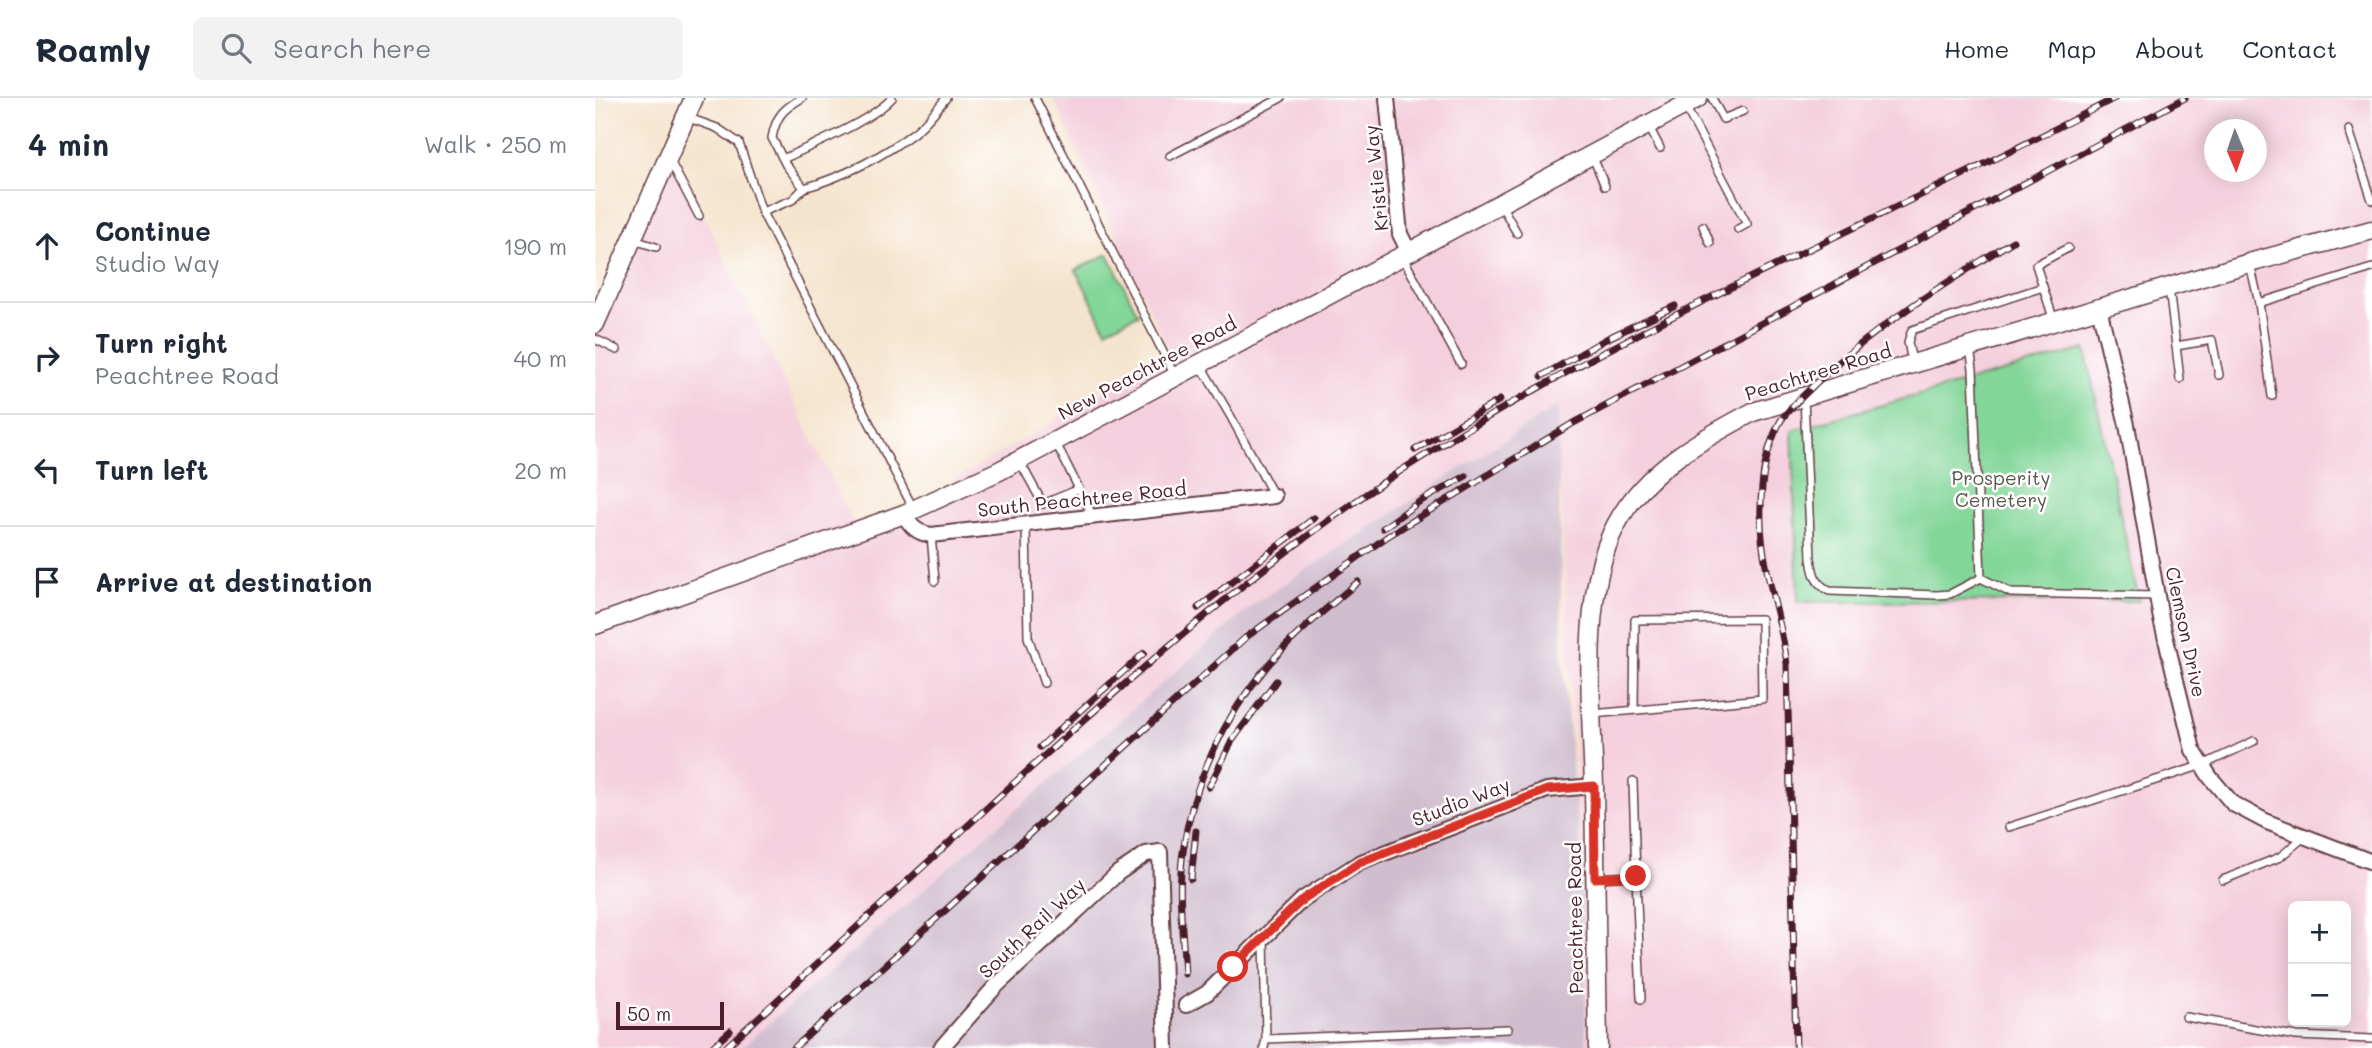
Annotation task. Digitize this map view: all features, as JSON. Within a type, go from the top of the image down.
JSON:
[{"type":"street","points":[[595,324],[694,98]]},
{"type":"street","name":"Kristie Way","points":[[1387,98],[1400,234],[1405,254]]},
{"type":"street","name":"New Peachtree Road","points":[[595,625],[909,512],[1019,460],[1691,102]]},
{"type":"street","name":"Peachtree Road","points":[[1598,1048],[1591,714],[1592,624],[1600,567],[1616,525],[1633,499],[1663,467],[1699,440],[1753,412],[2249,263],[2372,230]]},
{"type":"street","name":"Clemson Drive","points":[[2099,308],[2127,425],[2157,596],[2193,750],[2232,804],[2267,822],[2372,862]]},
{"type":"street","name":"South Peachtree Road","points":[[931,535],[1274,496]]},
{"type":"street","points":[[909,512],[909,524],[920,533],[931,535]]},
{"type":"street","name":"Studio Way","points":[[1186,1005],[1207,993],[1303,899],[1359,863],[1547,790],[1594,786]]},
{"type":"street","name":"South Rail Way","points":[[941,1048],[995,987],[1118,873],[1146,854],[1160,852],[1166,1048]]},
{"type":"lane","points":[[802,98],[787,107],[775,121],[772,138],[804,188]]},
{"type":"lane","points":[[783,159],[844,129],[886,105],[892,98]]},
{"type":"lane","points":[[762,212],[792,200],[804,188],[860,167],[917,130],[946,98]]},
{"type":"lane","points":[[1035,98],[1175,376]]},
{"type":"lane","points":[[1170,156],[1281,98]]},
{"type":"lane","points":[[1711,98],[1723,119],[1743,111]]},
{"type":"lane","points":[[1691,102],[1747,224],[1738,229]]},
{"type":"lane","points":[[686,117],[717,128],[739,143],[762,212],[909,512]]},
{"type":"lane","points":[[1648,124],[1660,148]]},
{"type":"lane","points":[[2349,130],[2372,200]]},
{"type":"lane","points":[[1592,154],[1605,186]]},
{"type":"lane","points":[[668,157],[699,216]]},
{"type":"lane","points":[[1500,203],[1517,233]]},
{"type":"lane","points":[[1703,226],[1710,243]]},
{"type":"lane","points":[[631,239],[656,247]]},
{"type":"lane","points":[[2054,322],[2036,264],[2068,248]]},
{"type":"lane","points":[[1405,254],[1461,363]]},
{"type":"lane","points":[[2249,263],[2259,303],[2272,396]]},
{"type":"lane","points":[[2259,303],[2372,268]]},
{"type":"lane","points":[[1912,365],[1908,342],[1912,330],[2043,288]]},
{"type":"lane","points":[[2169,288],[2180,379]]},
{"type":"lane","points":[[595,339],[617,350]]},
{"type":"lane","points":[[2176,346],[2212,340],[2219,375]]},
{"type":"lane","points":[[1970,347],[1980,578]]},
{"type":"lane","points":[[1200,363],[1274,496]]},
{"type":"lane","points":[[1804,395],[1811,558],[1818,585],[1829,591],[1937,595],[1958,591],[1980,578]]},
{"type":"lane","points":[[1055,441],[1093,517]]},
{"type":"lane","points":[[1019,460],[1043,504],[1079,489]]},
{"type":"lane","points":[[1026,526],[1028,637],[1044,683]]},
{"type":"lane","points":[[931,535],[935,581]]},
{"type":"lane","points":[[1980,578],[2011,593],[2157,596]]},
{"type":"lane","points":[[1591,714],[1762,699],[1761,619],[1635,620],[1634,709]]},
{"type":"lane","points":[[2010,827],[2203,765],[2254,741]]},
{"type":"lane","points":[[1633,780],[1641,999]]},
{"type":"lane","points":[[2224,880],[2280,857],[2305,837]]},
{"type":"lane","points":[[1595,878],[1636,876]]},
{"type":"lane","points":[[1264,937],[1264,1048]]},
{"type":"lane","points":[[2186,1017],[2296,1036],[2372,1039]]},
{"type":"lane","points":[[1266,1039],[1508,1029]]},
{"type":"shaded area","points":[[1053,98],[2372,98],[2372,1048],[1586,1048],[1582,870],[1557,405],[1254,604],[741,1048],[595,1048],[595,314],[672,150],[859,536],[1170,353]]},
{"type":"shaded area","points":[[1558,405],[1562,654],[1582,870],[1586,1048],[741,1048],[1254,604]]},
{"type":"green space","points":[[1108,254],[1138,314],[1106,330],[1076,270]]},
{"type":"green space","name":"Prosperity Cemetery","points":[[2085,349],[2139,601],[1798,602],[1792,430]]},
{"type":"railway","points":[[725,1048],[1027,771],[1183,634],[1292,548],[1405,468],[1577,366],[2115,98]]},
{"type":"railway","points":[[794,1048],[1245,638],[1388,536],[1570,425],[2185,98]]},
{"type":"railway","points":[[1796,1048],[1787,664],[1762,540],[1761,497],[1766,459],[1779,424],[1788,411],[1830,370],[1879,329],[2013,241]]},
{"type":"railway","points":[[1542,376],[1606,339],[1675,306]]},
{"type":"railway","points":[[1415,450],[1500,400]]},
{"type":"railway","points":[[1383,528],[1419,502],[1466,476]]},
{"type":"railway","points":[[1198,608],[1314,518]]},
{"type":"railway","points":[[1185,974],[1180,898],[1181,867],[1194,801],[1212,752],[1237,707],[1268,665],[1300,632],[1358,582]]},
{"type":"railway","points":[[1040,747],[1144,653]]},
{"type":"railway","points":[[1209,787],[1232,741],[1276,681]]},
{"type":"railway","points":[[1191,879],[1196,831]]},
{"type":"railway","points":[[711,1048],[730,1031]]},
{"type":"route","points":[[1233,967],[1303,899],[1359,863],[1547,790],[1594,786],[1595,878],[1636,876]]}]
